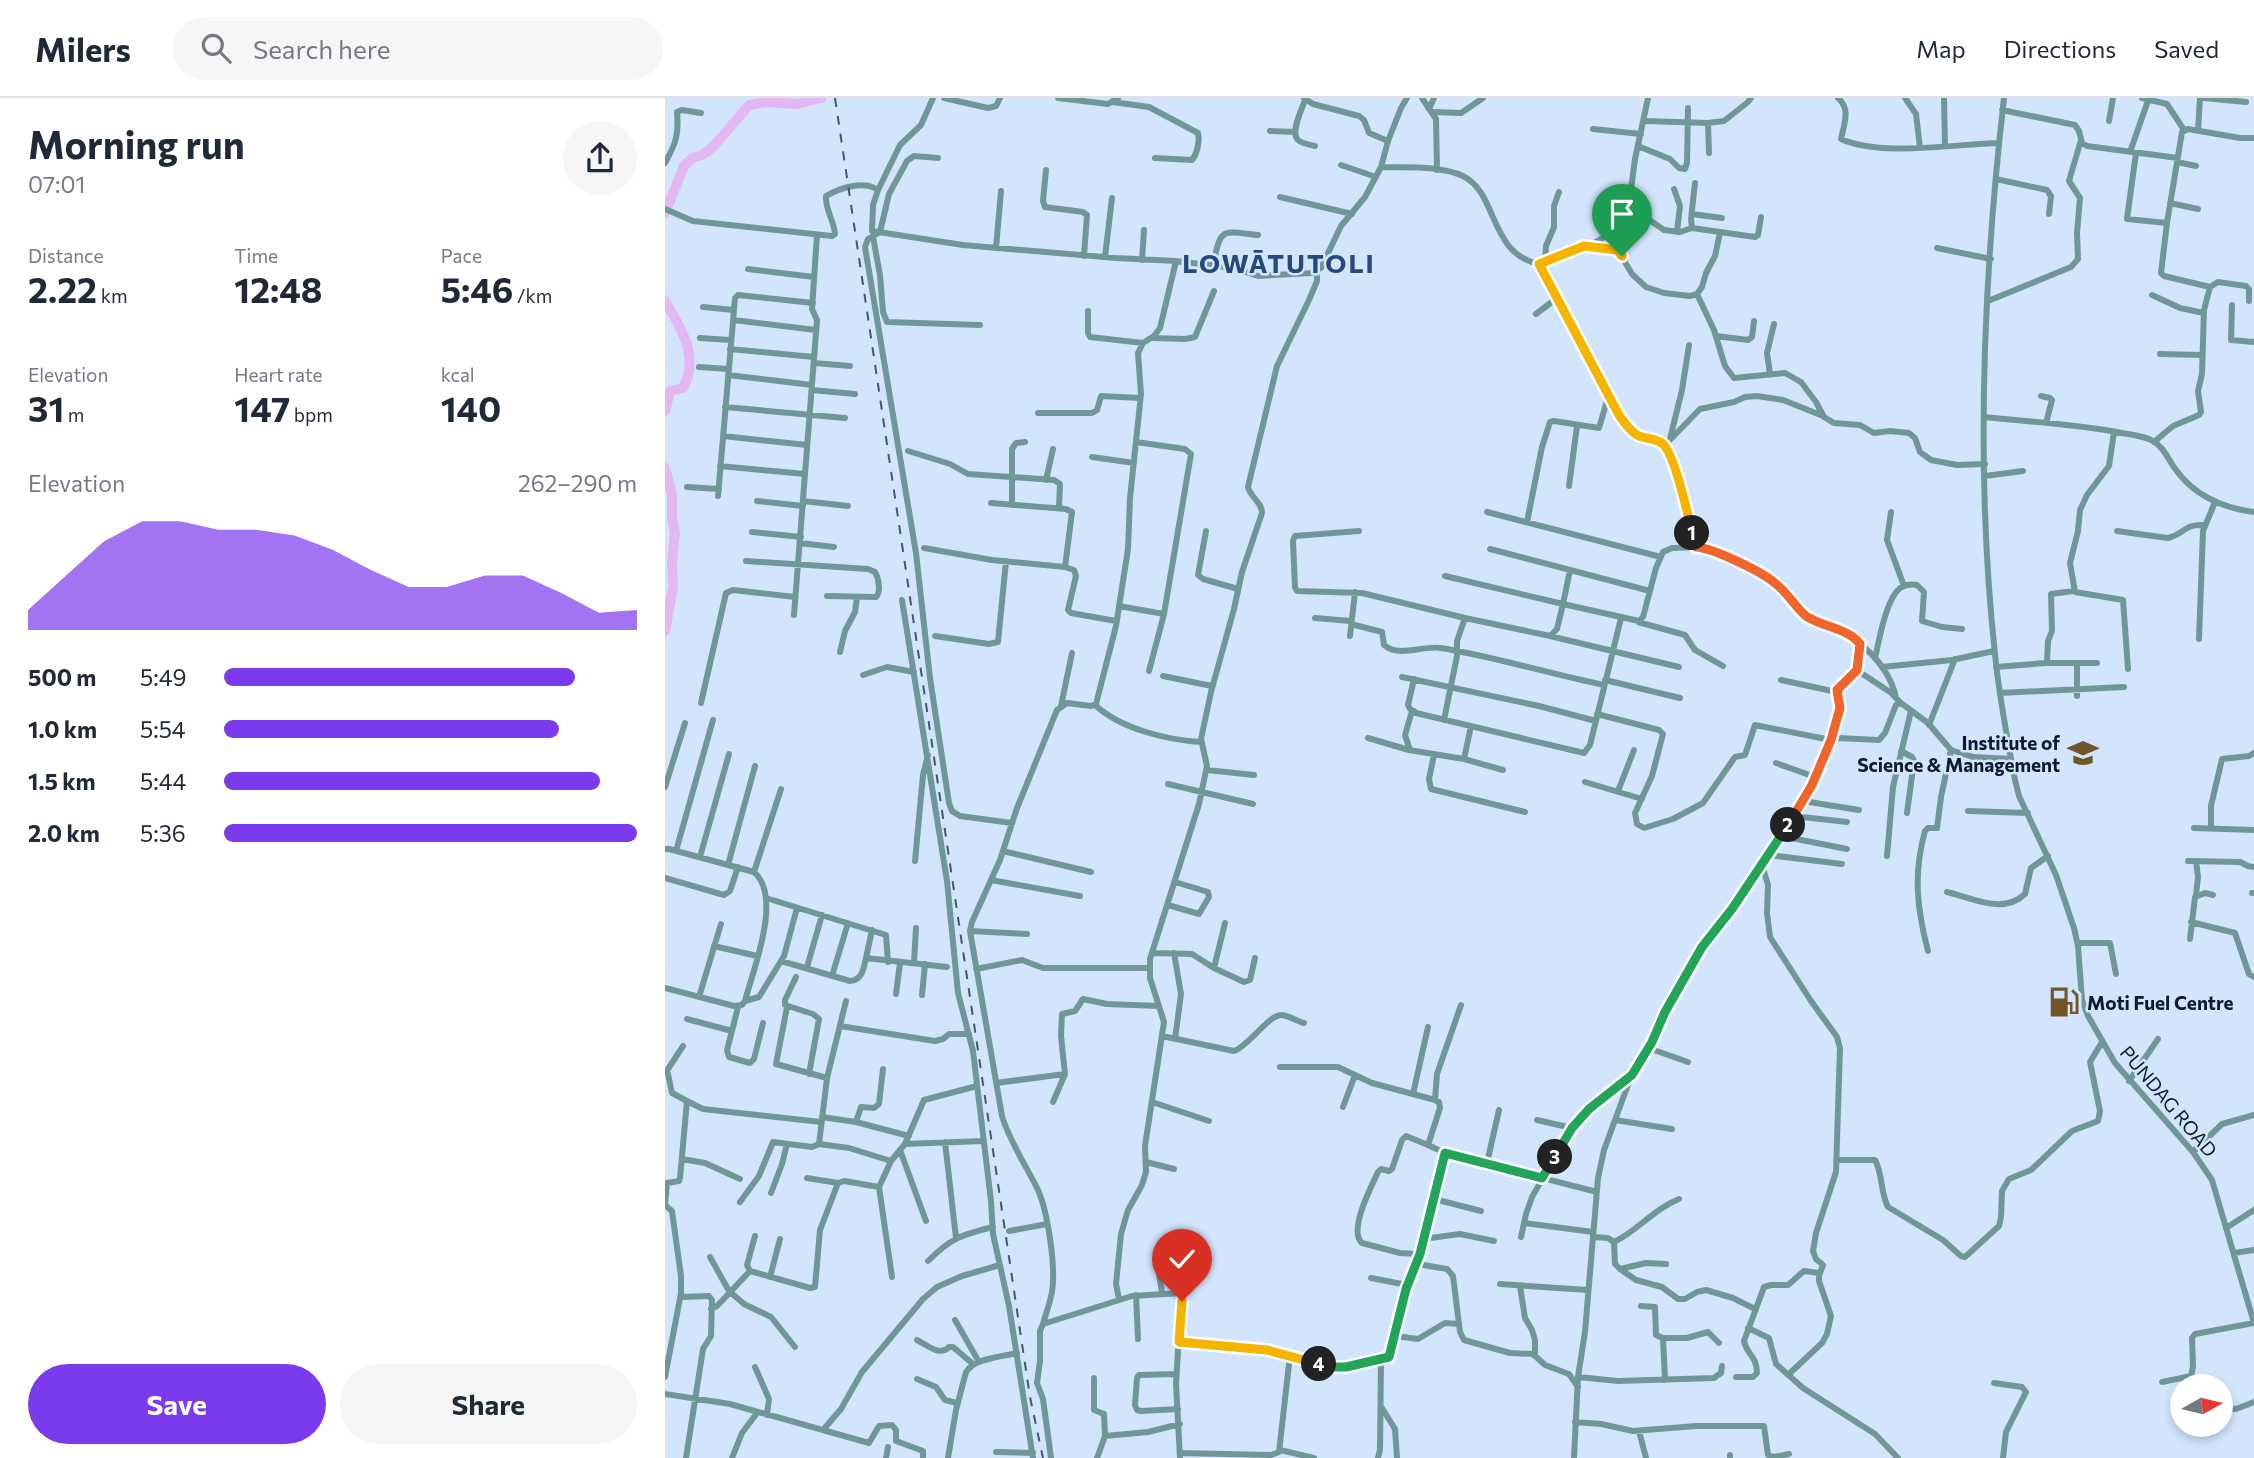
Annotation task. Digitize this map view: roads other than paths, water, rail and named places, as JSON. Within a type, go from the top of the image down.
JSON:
[{"type":"street","points":[[933,98],[922,125],[900,145],[878,190],[873,205],[871,231],[996,248],[1176,261],[1233,268],[1258,276],[1304,274],[1317,271],[1324,263],[1341,226],[1360,205],[1376,177],[1401,107],[1407,98]]},
{"type":"street","points":[[944,98],[975,101],[992,108],[1000,98]]},
{"type":"street","points":[[1058,98],[1108,104],[1115,100],[1149,107],[1198,133],[1196,152],[1192,160],[1155,158]]},
{"type":"street","points":[[1422,98],[1436,125],[1437,170]]},
{"type":"street","points":[[1431,111],[1434,98]]},
{"type":"street","points":[[1431,111],[1461,113],[1483,98]]},
{"type":"street","points":[[1381,167],[1453,172],[1475,184],[1505,242],[1514,252],[1532,262],[1542,263],[1624,226],[1648,98]]},
{"type":"street","points":[[1644,121],[1720,122],[1729,118],[1751,98]]},
{"type":"street","points":[[1838,98],[1844,103],[1846,111],[1842,139],[1866,147],[1920,148],[1999,143]]},
{"type":"street","points":[[1905,98],[1916,114],[1920,148]]},
{"type":"street","points":[[1944,98],[1945,145]]},
{"type":"street","name":"PUNDAG ROAD","points":[[2004,98],[1988,301],[1985,476],[1994,651],[2017,791],[2048,856],[2078,943],[2082,1000],[2088,1016],[2129,1081],[2193,1152],[2212,1180],[2254,1323]]},
{"type":"street","points":[[2109,121],[2113,98]]},
{"type":"street","points":[[2167,223],[2127,219],[2133,152],[2146,98],[2167,104],[2184,130],[2170,203],[2162,274],[2210,287]]},
{"type":"street","points":[[2198,131],[2202,98],[2246,102]]},
{"type":"street","points":[[1314,146],[1299,141],[1295,132],[1305,99],[1313,104],[1359,116],[1364,120],[1369,133],[1388,141]]},
{"type":"street","points":[[1638,146],[1670,159],[1679,168],[1685,169],[1688,108]]},
{"type":"street","points":[[665,163],[677,138],[677,112],[682,110],[701,113]]},
{"type":"street","points":[[1988,301],[2071,267],[2078,259],[2080,198],[2069,181],[2081,141],[2079,131],[2075,125],[2003,110]]},
{"type":"street","points":[[1708,122],[1709,153]]},
{"type":"street","points":[[1593,130],[1641,134]]},
{"type":"street","points":[[2184,130],[2254,138]]},
{"type":"street","points":[[1270,131],[1295,132]]},
{"type":"street","points":[[2081,141],[2087,146],[2178,160],[2196,166]]},
{"type":"street","points":[[938,158],[913,156],[907,160],[889,194],[880,232],[866,242],[865,247],[916,553],[930,677],[949,803],[952,811],[960,816],[1012,823]]},
{"type":"street","points":[[1341,164],[1376,177]]},
{"type":"street","points":[[1046,170],[1043,201],[1045,207],[1083,212],[1087,215],[1084,256]]},
{"type":"street","points":[[1996,179],[2047,190],[2051,196],[2049,214]]},
{"type":"street","points":[[1692,228],[1695,183]]},
{"type":"street","points":[[665,209],[693,221],[832,236],[835,234],[834,226],[825,206],[826,196],[839,188],[855,186],[878,190]]},
{"type":"street","points":[[1674,189],[1680,206],[1677,232]]},
{"type":"street","points":[[996,248],[1000,191]]},
{"type":"street","points":[[1559,192],[1554,206],[1554,227],[1542,263],[1557,298],[1619,415],[1638,436],[1667,443]]},
{"type":"street","points":[[1630,196],[1653,225],[1664,230],[1677,232],[1692,228],[1755,237],[1758,235],[1761,217]]},
{"type":"street","points":[[1280,197],[1352,214]]},
{"type":"street","points":[[1105,257],[1112,198]]},
{"type":"street","points":[[2170,203],[2198,209]]},
{"type":"street","points":[[1692,214],[1722,218]]},
{"type":"street","points":[[1142,260],[1144,230]]},
{"type":"street","points":[[1213,266],[1218,239],[1222,234],[1227,232],[1258,235]]},
{"type":"street","points":[[1720,233],[1715,256],[1697,294],[1716,336],[1725,366],[1732,377],[1737,379],[1785,373],[1799,380],[1816,402],[1823,417]]},
{"type":"street","points":[[794,615],[817,320],[813,303],[817,235]]},
{"type":"street","points":[[873,237],[883,313],[887,322],[980,325]]},
{"type":"street","points":[[1584,246],[1617,250],[1636,278],[1655,291],[1680,296],[1697,294]]},
{"type":"street","points":[[1937,248],[1991,259]]},
{"type":"street","points":[[1087,311],[1090,337],[1143,343],[1152,338],[1160,328],[1176,261]]},
{"type":"street","points":[[748,269],[814,277]]},
{"type":"street","points":[[1119,1299],[1117,1284],[1121,1234],[1131,1203],[1144,1180],[1145,1146],[1164,1022],[1154,993],[1150,968],[1151,953],[1202,792],[1207,760],[1201,742],[1212,685],[1245,562],[1262,513],[1248,486],[1266,403],[1277,366],[1317,281],[1317,271]]},
{"type":"street","points":[[2154,442],[2173,426],[2200,414],[2198,391],[2202,379],[2205,299],[2210,287],[2218,282],[2246,286],[2249,289],[2249,301]]},
{"type":"street","points":[[1152,338],[1185,340],[1195,337],[1214,291]]},
{"type":"street","points":[[687,486],[718,493],[735,298],[738,295],[813,303]]},
{"type":"street","points":[[2152,295],[2175,307],[2204,313]]},
{"type":"street","points":[[1536,314],[1557,298]]},
{"type":"street","points":[[2232,305],[2231,340],[2254,342]]},
{"type":"street","points":[[702,307],[734,310]]},
{"type":"street","points":[[733,320],[816,330]]},
{"type":"street","points":[[1716,336],[1748,340],[1752,337],[1754,321]]},
{"type":"street","points":[[1770,374],[1767,353],[1775,324]]},
{"type":"street","points":[[699,338],[730,341]]},
{"type":"street","points":[[1095,705],[1117,621],[1128,549],[1140,398],[1138,354],[1143,343]]},
{"type":"street","points":[[1689,345],[1682,390],[1667,443],[1696,547]]},
{"type":"street","points":[[730,349],[850,366]]},
{"type":"street","points":[[2160,354],[2202,355]]},
{"type":"street","points":[[699,367],[855,394]]},
{"type":"street","points":[[1527,523],[1542,447],[1550,422],[1599,428],[1609,394]]},
{"type":"street","points":[[1038,412],[1092,413],[1097,410],[1101,396],[1140,398]]},
{"type":"street","points":[[2041,396],[2051,398],[2046,423]]},
{"type":"street","points":[[1667,443],[1700,409],[1749,397],[1783,400],[1833,423],[1860,425],[1873,433],[1909,433],[1915,438],[1920,452],[1931,460],[1957,465],[1985,464]]},
{"type":"street","points":[[725,407],[845,418]]},
{"type":"street","points":[[1984,418],[2114,432],[2154,442],[2185,481],[2215,502],[2254,512]]},
{"type":"street","points":[[1569,486],[1577,426]]},
{"type":"street","points":[[2074,591],[2070,563],[2080,510],[2085,498],[2109,466],[2114,432]]},
{"type":"street","points":[[723,436],[807,445]]},
{"type":"street","points":[[1012,505],[1011,449],[1016,443],[1025,442]]},
{"type":"street","points":[[1136,442],[1185,449],[1191,454],[1164,614],[1149,671]]},
{"type":"street","points":[[1047,480],[1053,449]]},
{"type":"street","points":[[908,452],[950,464],[968,474],[1054,480],[1060,484],[1059,508]]},
{"type":"street","points":[[1092,457],[1134,463]]},
{"type":"street","points":[[720,466],[805,474]]},
{"type":"street","points":[[1985,476],[2023,471]]},
{"type":"street","points":[[757,501],[848,506]]},
{"type":"street","points":[[2199,639],[2204,525],[2215,502]]},
{"type":"street","points":[[991,503],[1069,510],[1073,515],[1065,567]]},
{"type":"street","points":[[1487,512],[1661,557]]},
{"type":"street","points":[[1891,512],[1887,540],[1904,586]]},
{"type":"street","points":[[2117,530],[2168,538],[2190,525],[2204,525]]},
{"type":"street","points":[[1206,531],[1198,575],[1203,579],[1238,589]]},
{"type":"street","points":[[1359,531],[1300,535],[1294,538],[1297,591],[1355,592],[1385,597],[1679,667]]},
{"type":"street","points":[[752,532],[834,547]]},
{"type":"street","points":[[1638,622],[1643,617],[1661,557],[1667,549],[1696,547],[1710,550],[1769,578],[1806,615],[1853,638],[1882,667],[1899,701]]},
{"type":"street","points":[[924,548],[1006,562],[1072,568],[1076,572],[1068,606],[1070,612],[1117,621]]},
{"type":"street","points":[[1490,549],[1650,591]]},
{"type":"street","points":[[746,561],[873,570],[877,575],[878,596],[827,596]]},
{"type":"street","points":[[935,636],[989,644],[998,642],[1006,562]]},
{"type":"street","points":[[1550,636],[1557,629],[1570,570]]},
{"type":"street","points":[[1445,576],[1685,635],[1695,650],[1723,666]]},
{"type":"street","points":[[1875,658],[1892,601],[1904,586],[1915,584],[1924,592],[1922,621],[1962,629]]},
{"type":"street","points":[[701,702],[726,593],[733,590],[795,597]]},
{"type":"street","points":[[2047,663],[2048,641],[2052,631],[2051,594],[2074,591],[2123,600],[2128,669]]},
{"type":"street","points":[[1350,636],[1355,592]]},
{"type":"street","points":[[840,652],[845,631],[855,612],[857,597]]},
{"type":"street","points":[[902,600],[951,909],[958,993],[969,1034],[977,1086],[993,1231],[1017,1353],[1033,1456],[996,1452]]},
{"type":"street","points":[[1119,606],[1164,614]]},
{"type":"street","points":[[1315,618],[1351,623],[1382,632],[1384,645],[1388,648],[1415,651],[1429,646],[1457,650],[1680,698]]},
{"type":"street","points":[[1444,720],[1458,636],[1465,618]]},
{"type":"street","points":[[1414,679],[1408,705],[1415,711],[1584,753],[1590,746],[1621,618]]},
{"type":"street","points":[[1781,680],[1828,691],[1837,690],[1857,670],[1860,644]]},
{"type":"street","points":[[1882,667],[1955,659],[1994,651]]},
{"type":"street","points":[[1051,1458],[1043,1399],[1037,1383],[1040,1327],[1052,1291],[1053,1278],[1047,1224],[1038,1190],[1006,1129],[970,931],[992,880],[1029,777],[1061,706],[1072,653]]},
{"type":"street","points":[[1929,724],[1955,659]]},
{"type":"street","points":[[1996,667],[2097,663]]},
{"type":"street","points":[[2077,664],[2078,693]]},
{"type":"street","points":[[863,675],[887,667],[914,672]]},
{"type":"street","points":[[1857,670],[1929,724],[1951,750],[1973,757],[2011,760]]},
{"type":"street","points":[[1163,676],[1212,685]]},
{"type":"street","points":[[1402,677],[1659,730],[1663,734],[1658,759],[1635,818],[1639,826],[1644,828],[1699,807],[1711,794],[1736,755],[1745,755],[1755,725],[1831,740],[1879,740],[1887,730],[1899,701]]},
{"type":"street","points":[[2000,693],[2078,693],[2124,687]]},
{"type":"street","points":[[1574,1458],[1587,1290],[1604,1150],[1632,1075],[1702,947],[1769,855],[1803,801],[1831,740],[1840,708],[1837,690]]},
{"type":"street","points":[[1061,706],[1067,703],[1095,705],[1110,717],[1159,736],[1201,742]]},
{"type":"street","points":[[1409,747],[1405,735],[1415,711]]},
{"type":"street","points":[[1887,856],[1893,787],[1910,711]]},
{"type":"street","points":[[676,851],[713,720]]},
{"type":"street","points":[[665,788],[685,723]]},
{"type":"street","points":[[1464,759],[1471,726]]},
{"type":"street","points":[[1368,738],[1409,750],[1464,759],[1503,770]]},
{"type":"street","points":[[1618,791],[1634,750]]},
{"type":"street","points":[[1928,951],[1917,903],[1917,882],[1925,831],[1927,828],[1937,828],[1951,750]]},
{"type":"street","points":[[1901,751],[1914,761],[1907,813]]},
{"type":"street","points":[[2211,828],[2211,806],[2222,760],[2254,753]]},
{"type":"street","points":[[699,857],[729,754]]},
{"type":"street","points":[[915,861],[923,775],[928,755]]},
{"type":"street","points":[[1434,755],[1429,779],[1431,789],[1525,811]]},
{"type":"street","points":[[1776,764],[1815,777]]},
{"type":"street","points":[[728,865],[755,766]]},
{"type":"street","points":[[1207,770],[1254,775]]},
{"type":"street","points":[[1585,782],[1642,799]]},
{"type":"street","points":[[1168,784],[1252,804]]},
{"type":"street","points":[[754,872],[781,789]]},
{"type":"street","points":[[1803,801],[1859,810]]},
{"type":"street","points":[[1968,811],[2028,813]]},
{"type":"street","points":[[1793,816],[1847,822]]},
{"type":"street","points":[[2194,828],[2254,830]]},
{"type":"street","points":[[1781,836],[1847,849]]},
{"type":"street","points":[[665,849],[754,872],[762,881],[766,898],[766,921],[745,1001]]},
{"type":"street","points":[[1003,850],[1091,872]]},
{"type":"street","points":[[1769,855],[1842,864]]},
{"type":"street","points":[[1947,892],[1991,904],[2011,904],[2025,894],[2031,868],[2048,856]]},
{"type":"street","points":[[2188,861],[2240,862],[2254,867]]},
{"type":"street","points":[[2190,939],[2196,895],[2196,862]]},
{"type":"street","points":[[1762,865],[1768,885],[1770,937],[1839,1040],[1841,1080],[1835,1177],[1814,1246],[1814,1255],[1823,1267],[1819,1273],[1819,1281],[1831,1322],[1822,1343],[1788,1375]]},
{"type":"street","points":[[665,878],[724,895],[730,891],[738,867]]},
{"type":"street","points":[[992,880],[1080,896]]},
{"type":"street","points":[[1168,905],[1199,914],[1209,897],[1208,892],[1175,882]]},
{"type":"street","points":[[2196,895],[2213,895]]},
{"type":"street","points":[[766,898],[886,935],[888,962]]},
{"type":"street","points":[[763,1024],[754,1059],[750,1063],[729,1057],[727,1050],[738,1007],[745,1001],[758,997],[781,961],[797,908]]},
{"type":"street","points":[[807,967],[822,915]]},
{"type":"street","points":[[2192,922],[2235,933],[2249,974],[2254,977]]},
{"type":"street","points":[[832,976],[848,923]]},
{"type":"street","points":[[1214,968],[1225,923]]},
{"type":"street","points":[[699,997],[721,924]]},
{"type":"street","points":[[915,963],[916,929]]},
{"type":"street","points":[[781,961],[850,981],[857,980],[862,975],[872,930]]},
{"type":"street","points":[[970,931],[1027,934]]},
{"type":"street","points":[[2078,943],[2110,943],[2116,974]]},
{"type":"street","points":[[714,946],[757,956]]},
{"type":"street","points":[[1151,953],[1192,954],[1241,982],[1247,982],[1251,977],[1255,958]]},
{"type":"street","points":[[1174,953],[1181,994],[1175,1039]]},
{"type":"street","points":[[866,958],[947,967]]},
{"type":"street","points":[[976,969],[1022,960],[1043,968],[1150,968]]},
{"type":"street","points":[[896,994],[900,962]]},
{"type":"street","points":[[922,995],[925,964]]},
{"type":"street","points":[[796,977],[785,1000],[787,1007],[776,1064],[827,1078]]},
{"type":"street","points":[[665,988],[738,1007]]},
{"type":"street","points":[[1053,1102],[1065,1074],[1062,1014],[1075,1011],[1083,999],[1108,1004],[1159,1006]]},
{"type":"street","points":[[818,1144],[827,1078],[846,1001]]},
{"type":"street","points":[[1434,1100],[1437,1074],[1461,1005]]},
{"type":"street","points":[[787,1007],[813,1014],[819,1019],[809,1074]]},
{"type":"street","points":[[1162,1037],[1234,1051],[1244,1046],[1275,1017],[1282,1015],[1304,1023]]},
{"type":"street","points":[[687,1018],[732,1031]]},
{"type":"street","points":[[840,1026],[935,1041],[949,1034],[969,1034]]},
{"type":"street","points":[[1413,1094],[1428,1027]]},
{"type":"street","points":[[2129,1081],[2158,1039]]},
{"type":"street","points":[[1837,1160],[1875,1160],[1888,1207],[1943,1240],[1965,1257],[1999,1226],[2002,1191],[2009,1179],[2031,1170],[2072,1130],[2098,1121],[2100,1111],[2089,1062],[2102,1042]]},
{"type":"street","points":[[683,1046],[665,1072],[672,1093],[703,1109],[856,1122],[909,1136]]},
{"type":"street","points":[[1648,1048],[1688,1062]]},
{"type":"street","points":[[1280,1067],[1338,1067],[1371,1083],[1439,1102],[1440,1108],[1427,1145]]},
{"type":"street","points":[[856,1122],[862,1107],[874,1108],[879,1104],[883,1069]]},
{"type":"street","points":[[996,1083],[1065,1074]]},
{"type":"street","points":[[1343,1107],[1355,1075]]},
{"type":"street","points":[[1521,1237],[1528,1206],[1572,1128],[1589,1109],[1632,1075]]},
{"type":"street","points":[[892,1277],[879,1187],[891,1161],[909,1136],[924,1100],[977,1086]]},
{"type":"street","points":[[665,1377],[681,1297],[681,1276],[672,1211],[665,1205],[667,1183],[679,1181],[687,1101]]},
{"type":"street","points":[[1152,1102],[1209,1121]]},
{"type":"street","points":[[1486,1163],[1499,1110]]},
{"type":"street","points":[[2193,1152],[2222,1124],[2254,1116]]},
{"type":"street","points":[[1615,1120],[1672,1129]]},
{"type":"street","points":[[1537,1121],[1572,1128]]},
{"type":"street","points":[[1420,1254],[1400,1253],[1362,1243],[1356,1234],[1364,1203],[1378,1172],[1381,1169],[1392,1169],[1403,1137],[1409,1137],[1445,1153],[1597,1192]]},
{"type":"street","points":[[902,1147],[983,1141]]},
{"type":"street","points":[[740,1202],[759,1176],[774,1142],[849,1148],[891,1161]]},
{"type":"street","points":[[945,1142],[956,1238]]},
{"type":"street","points":[[771,1193],[787,1144]]},
{"type":"street","points":[[902,1147],[926,1221]]},
{"type":"street","points":[[1179,1342],[1267,1350],[1336,1368],[1389,1357],[1407,1285],[1420,1254],[1445,1153]]},
{"type":"street","points":[[682,1158],[705,1163],[740,1180]]},
{"type":"street","points":[[1146,1161],[1174,1169]]},
{"type":"street","points":[[807,1178],[879,1187]]},
{"type":"street","points":[[755,1236],[747,1265],[750,1271],[810,1288],[815,1287],[820,1230],[838,1183]]},
{"type":"street","points":[[1434,1199],[1481,1211]]},
{"type":"street","points":[[1614,1242],[1633,1232],[1648,1216],[1679,1199]]},
{"type":"street","points":[[2226,1228],[2254,1210]]},
{"type":"street","points":[[1524,1223],[1593,1234],[1614,1242]]},
{"type":"street","points":[[927,1261],[944,1244],[956,1238],[1047,1224]]},
{"type":"street","points":[[1423,1240],[1460,1234],[1494,1241]]},
{"type":"street","points":[[770,1277],[780,1239]]},
{"type":"street","points":[[1614,1242],[1615,1264],[1636,1280],[1662,1287],[1678,1298],[1685,1299],[1706,1290],[1729,1296],[1755,1309]]},
{"type":"street","points":[[2234,1253],[2254,1250]]},
{"type":"street","points":[[1156,1254],[1162,1293]]},
{"type":"street","points":[[710,1257],[729,1291],[744,1304],[771,1317],[795,1347]]},
{"type":"street","points":[[1620,1269],[1646,1263],[1666,1264]]},
{"type":"street","points":[[1416,1264],[1451,1272],[1464,1340],[1510,1353],[1532,1354],[1545,1365],[1569,1374],[1578,1387]]},
{"type":"street","points":[[823,1430],[841,1409],[862,1372],[923,1299],[937,1287],[962,1276],[1000,1265]]},
{"type":"street","points":[[1183,1269],[1176,1374],[1180,1456],[1271,1455],[1280,1450],[1314,1458]]},
{"type":"street","points":[[711,1310],[750,1271]]},
{"type":"street","points":[[1736,1377],[1753,1377],[1757,1373],[1755,1358],[1745,1344],[1748,1328],[1766,1286],[1788,1286],[1804,1271],[1819,1273]]},
{"type":"street","points":[[1371,1278],[1407,1285]]},
{"type":"street","points":[[1500,1284],[1587,1290]]},
{"type":"street","points":[[1520,1286],[1525,1318],[1535,1340],[1535,1356]]},
{"type":"street","points":[[1043,1324],[1136,1295],[1182,1293]]},
{"type":"street","points":[[1136,1295],[1138,1339]]},
{"type":"street","points":[[681,1297],[709,1296],[712,1300],[711,1336],[702,1349],[686,1458]]},
{"type":"street","points":[[1641,1306],[1655,1307],[1656,1335],[1682,1339],[1708,1332],[1719,1343]]},
{"type":"street","points":[[955,1320],[976,1363]]},
{"type":"street","points":[[1395,1336],[1418,1339],[1445,1323],[1459,1324]]},
{"type":"street","points":[[2162,1382],[2192,1374],[2193,1335],[2254,1323]]},
{"type":"street","points":[[1748,1328],[1769,1338],[1774,1360],[1788,1375],[1829,1406],[1875,1434],[1898,1458]]},
{"type":"street","points":[[665,1335],[673,1338]]},
{"type":"street","points":[[1664,1338],[1665,1380]]},
{"type":"street","points":[[918,1340],[940,1352],[953,1347],[976,1363]]},
{"type":"street","points":[[948,1458],[957,1403],[966,1372],[976,1363],[1017,1353]]},
{"type":"street","points":[[1280,1450],[1290,1355]]},
{"type":"street","points":[[1378,1458],[1381,1360]]},
{"type":"street","points":[[1579,1377],[1618,1381],[1714,1378],[1721,1373],[1722,1366]]},
{"type":"street","points":[[755,1367],[769,1399],[767,1415]]},
{"type":"street","points":[[1176,1374],[1139,1375],[1135,1405],[1137,1410],[1141,1411],[1178,1409]]},
{"type":"street","points":[[1094,1378],[1094,1410],[1104,1414],[1105,1436],[1097,1458]]},
{"type":"street","points":[[917,1379],[936,1387],[945,1400],[957,1403]]},
{"type":"street","points":[[1994,1382],[2022,1388],[2026,1392],[2006,1432],[2003,1458]]},
{"type":"street","points":[[665,1394],[730,1404],[869,1443],[879,1426],[892,1425],[896,1430],[896,1441],[923,1451],[923,1458]]},
{"type":"street","points":[[2233,1409],[2254,1402]]},
{"type":"street","points":[[1381,1406],[1395,1429],[1397,1458]]},
{"type":"street","points":[[732,1458],[742,1433],[757,1413]]},
{"type":"street","points":[[1575,1422],[1639,1431],[1696,1426],[1764,1426],[1768,1455],[1774,1457],[1789,1454]]},
{"type":"street","points":[[1105,1436],[1148,1432],[1180,1424]]},
{"type":"street","points":[[1639,1431],[1646,1458]]},
{"type":"street","points":[[886,1458],[888,1447]]},
{"type":"waterway","points":[[665,213],[684,166],[692,158],[713,147],[749,105],[768,102],[797,104],[821,98]]},
{"type":"waterway","points":[[665,301],[682,332],[690,365],[683,388],[670,391],[665,411]]},
{"type":"waterway","points":[[665,468],[672,495],[675,533],[673,587],[665,631]]},
{"type":"railway","points":[[835,98],[1030,1397],[1043,1458]]},
{"type":"place","name":"Institute of Science & Management","points":[[2083,753]]},
{"type":"place","name":"Moti Fuel Centre","points":[[2064,1002]]},
{"type":"district","name":"LOWĀTUTOLI","points":[[1279,262]]}]
